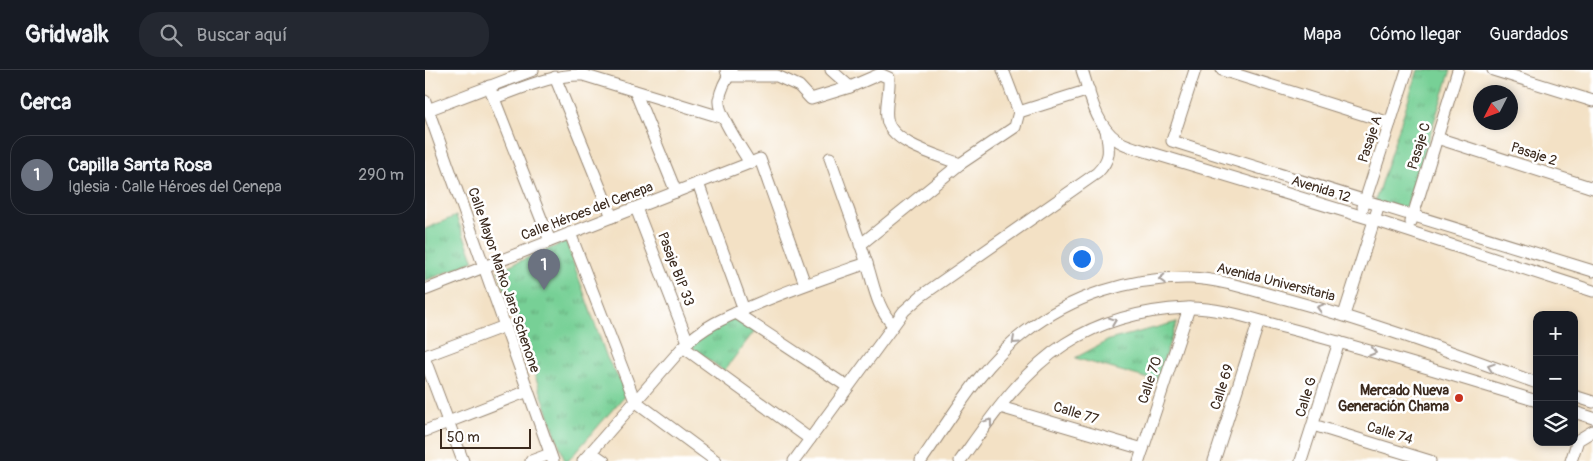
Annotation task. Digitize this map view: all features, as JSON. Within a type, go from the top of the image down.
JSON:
[{"type":"street","points":[[426,107],[489,86],[511,74],[533,70]]},
{"type":"street","points":[[610,83],[611,70]]},
{"type":"street","points":[[831,70],[850,88]]},
{"type":"street","points":[[843,70],[850,88]]},
{"type":"street","points":[[860,244],[960,164],[1015,127],[1019,112],[1003,70]]},
{"type":"street","name":"Avenida 12","points":[[1082,70],[1099,119],[1106,130],[1117,140],[1135,148],[1374,220],[1593,291]]},
{"type":"street","name":"Avenida 12","points":[[1195,70],[1172,141],[1593,271]]},
{"type":"street","points":[[1222,70],[1390,123]]},
{"type":"street","name":"Pasaje A","points":[[1360,216],[1407,70]]},
{"type":"street","name":"Pasaje C","points":[[1408,231],[1458,70]]},
{"type":"street","points":[[1493,70],[1593,101]]},
{"type":"street","points":[[805,284],[755,161],[724,118],[719,101],[729,72],[777,76],[799,86],[811,99],[850,88],[880,74],[885,75],[889,78],[887,119],[894,134],[905,141],[960,164]]},
{"type":"street","points":[[494,98],[555,77],[583,76],[724,118]]},
{"type":"street","points":[[555,77],[612,217]]},
{"type":"street","points":[[489,86],[550,241]]},
{"type":"street","points":[[1019,112],[1089,90]]},
{"type":"street","points":[[635,91],[676,192]]},
{"type":"street","name":"Calle Mayor Marko Jara Schenone","points":[[426,107],[551,458]]},
{"type":"street","points":[[794,461],[904,311],[921,296],[1104,166],[1109,157],[1106,130]]},
{"type":"street","name":"Pasaje 2","points":[[1437,138],[1593,188]]},
{"type":"street","points":[[830,158],[867,263],[879,305],[893,325]]},
{"type":"street","name":"Calle Héroes del Cenepa","points":[[425,290],[755,161]]},
{"type":"street","points":[[698,183],[740,311],[848,387]]},
{"type":"street","points":[[1344,315],[1379,205]]},
{"type":"street","name":"Pasaje BIP 33","points":[[636,208],[686,344]]},
{"type":"street","points":[[570,233],[635,401],[716,461]]},
{"type":"street","points":[[583,461],[686,344],[703,329],[740,311],[805,284],[867,263]]},
{"type":"street","name":"Avenida Universitaria","points":[[921,461],[976,382],[1000,354],[1024,332],[1055,311],[1088,295],[1121,285],[1154,279],[1192,278],[1231,284],[1344,315],[1533,382]]},
{"type":"street","points":[[960,461],[1000,407],[1040,364],[1065,344],[1092,329],[1122,317],[1145,312],[1189,308],[1222,312],[1339,342],[1533,400]]},
{"type":"street","name":"Calle 70","points":[[1139,461],[1189,308]]},
{"type":"street","name":"Calle 69","points":[[1213,461],[1259,321]]},
{"type":"street","points":[[425,356],[505,326]]},
{"type":"street","name":"Calle G","points":[[1301,461],[1339,342]]},
{"type":"street","points":[[686,344],[810,439]]},
{"type":"street","points":[[425,360],[463,461]]},
{"type":"street","points":[[425,431],[528,391]]},
{"type":"street","points":[[1578,397],[1593,402]]},
{"type":"street","name":"Calle 77","points":[[1000,407],[1143,449]]},
{"type":"street","points":[[1578,413],[1593,418]]},
{"type":"street","name":"Calle 74","points":[[1313,425],[1430,461]]},
{"type":"street","points":[[1571,461],[1578,440],[1593,431]]},
{"type":"street","points":[[591,452],[604,461]]},
{"type":"street","points":[[531,461],[551,458]]},
{"type":"green space","points":[[1418,70],[1451,70],[1405,211],[1375,201]]},
{"type":"green space","points":[[456,216],[474,261],[425,281],[425,229]]},
{"type":"green space","points":[[566,242],[607,358],[627,393],[568,461],[565,461],[498,270]]},
{"type":"green space","points":[[736,317],[756,329],[724,371],[690,346],[703,333]]},
{"type":"green space","points":[[1177,322],[1156,381],[1075,358],[1109,340]]},
{"type":"place","name":"Capilla Santa Rosa","points":[[544,290]]},
{"type":"place","name":"Mercado Nueva Generación Chama","points":[[1459,398]]}]
